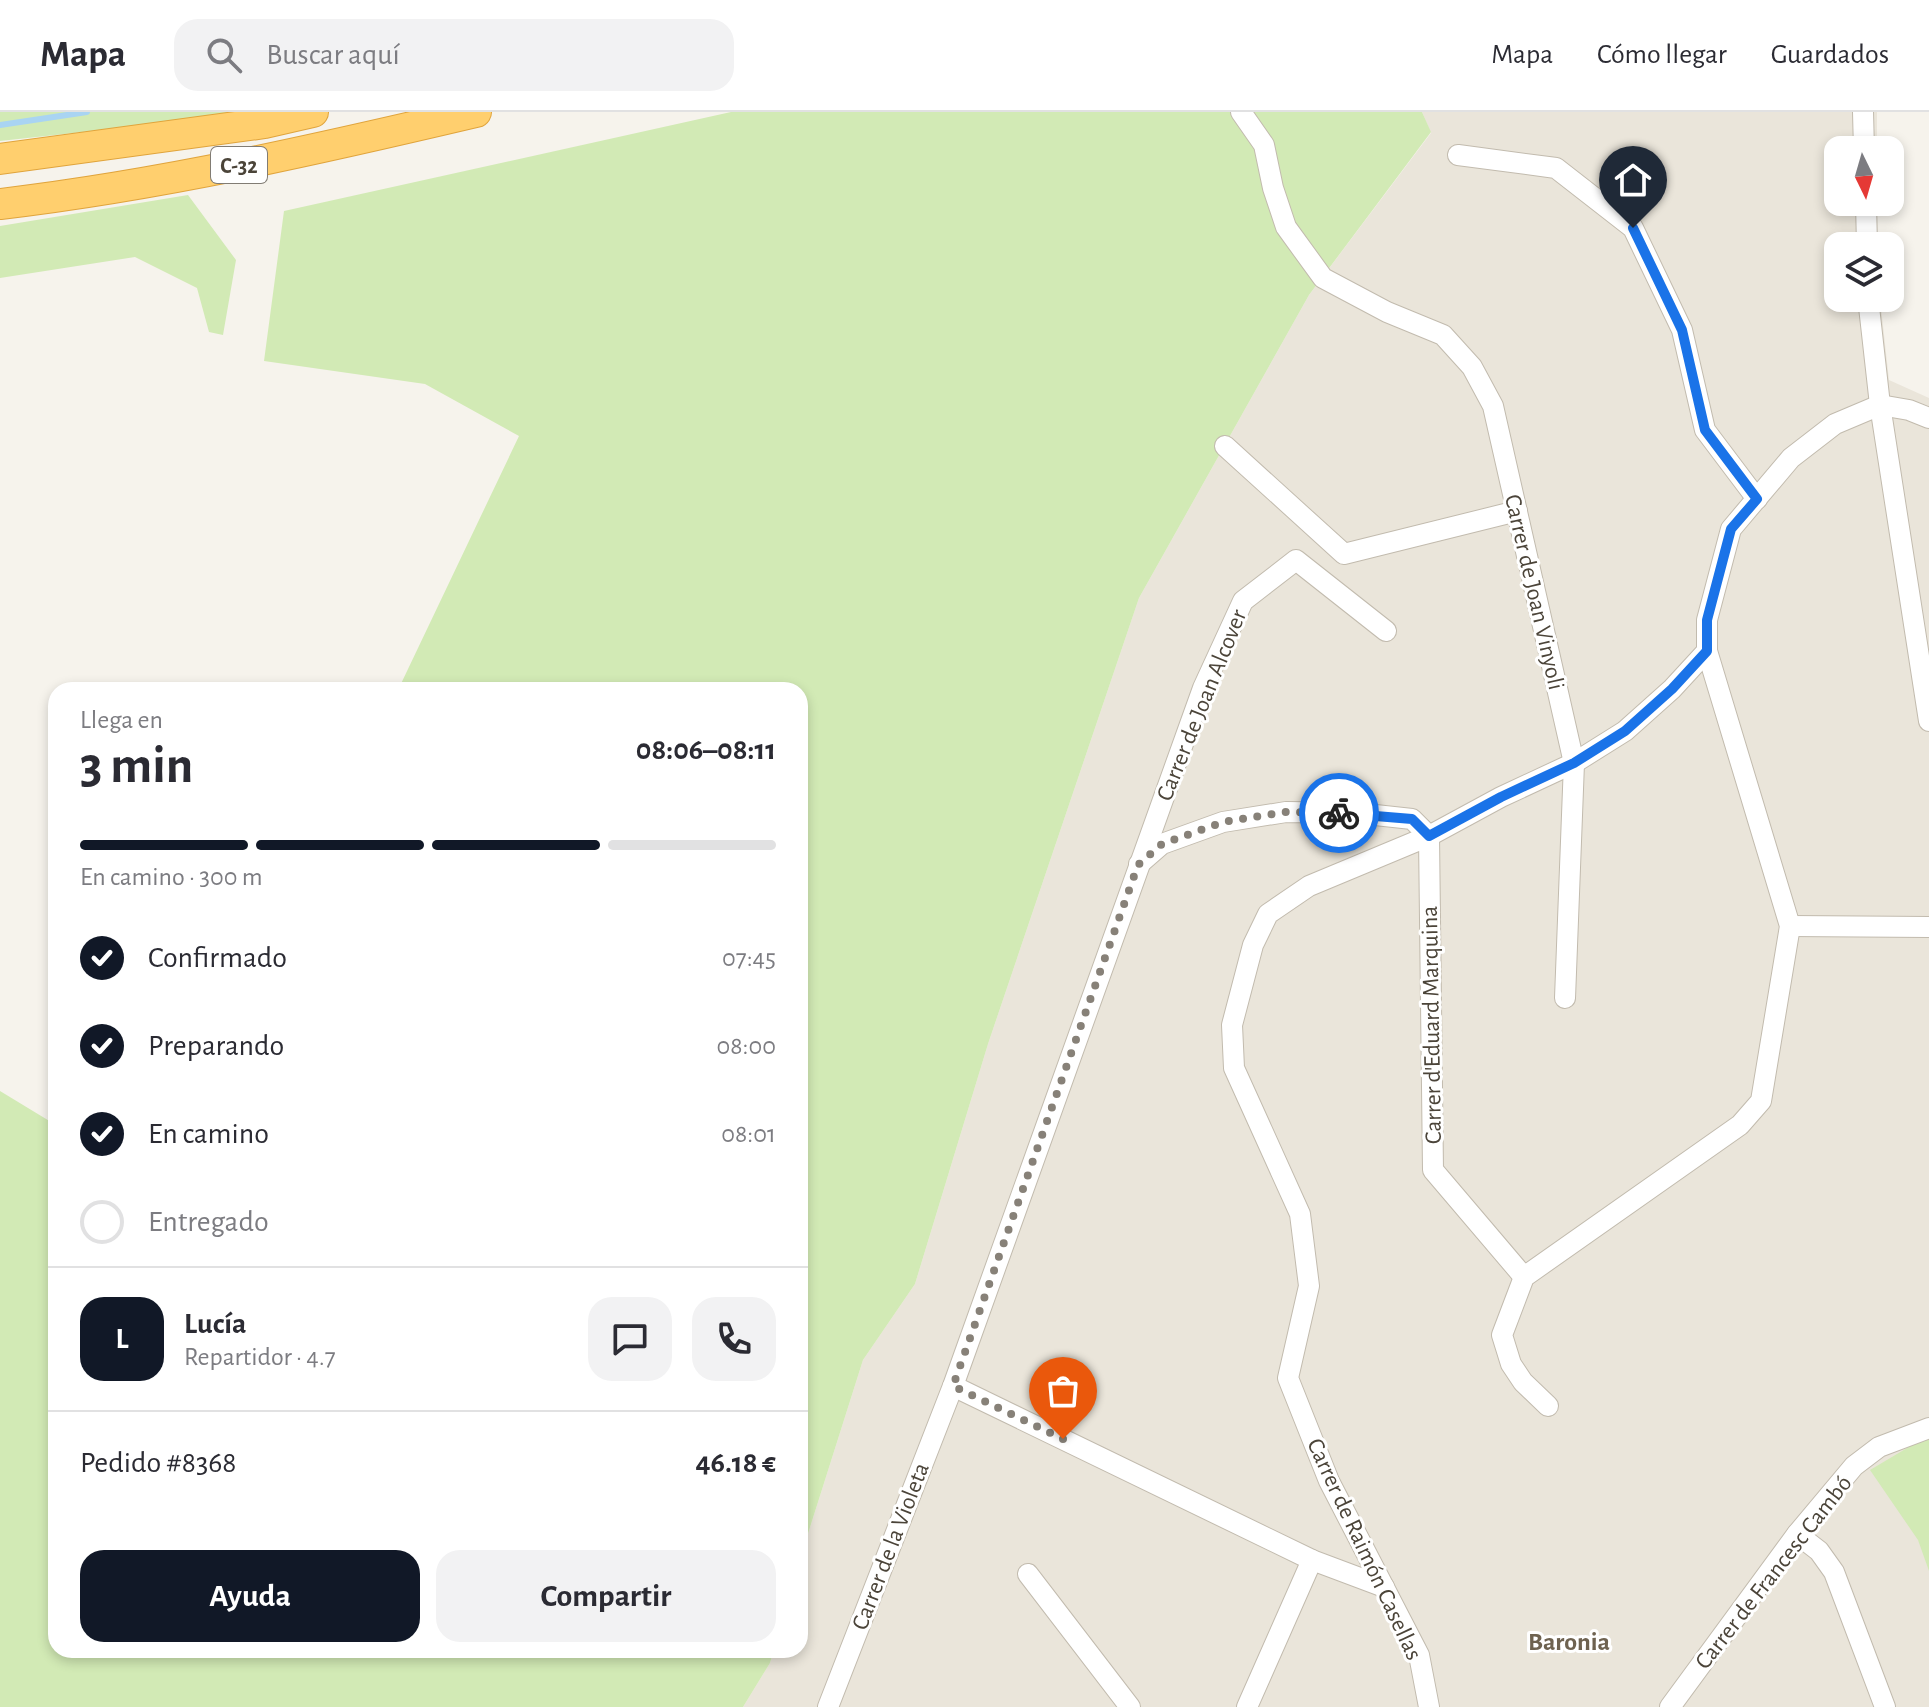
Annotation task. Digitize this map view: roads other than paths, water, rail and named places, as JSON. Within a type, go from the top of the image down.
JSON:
[{"type":"highway","name":"C-32","points":[[0,159],[265,123],[313,112]]},
{"type":"highway","name":"C-32","points":[[0,204],[147,182],[305,153],[476,112]]},
{"type":"street","name":"Carrer de Joan Vinyoli","points":[[1241,112],[1264,145],[1273,188],[1286,227],[1323,278],[1387,312],[1443,335],[1472,367],[1493,406],[1574,763],[1565,998]]},
{"type":"street","points":[[1863,112],[1864,136]]},
{"type":"street","points":[[1458,155],[1556,168],[1633,228],[1682,330],[1705,430],[1757,499]]},
{"type":"street","points":[[1870,312],[1880,405],[1929,721]]},
{"type":"street","points":[[1548,1406],[1523,1382],[1511,1364],[1502,1335],[1524,1277],[1740,1125],[1761,1101],[1790,926],[1707,651],[1707,620],[1731,529],[1791,458],[1835,424],[1880,405],[1909,410],[1929,418]]},
{"type":"street","points":[[1225,446],[1344,554],[1517,511]]},
{"type":"street","name":"Carrer de Joan Alcover","points":[[953,1386],[1203,688],[1243,601],[1296,560],[1386,631]]},
{"type":"street","name":"Carrer de Raimón Casellas","points":[[1429,1707],[1419,1655],[1329,1481],[1288,1378],[1309,1286],[1300,1214],[1234,1068],[1232,1025],[1253,945],[1268,914],[1309,886],[1429,836],[1501,797],[1574,763],[1625,731],[1672,689],[1707,651]]},
{"type":"street","points":[[1138,865],[1162,844],[1223,822],[1286,812],[1357,813],[1412,819],[1429,836]]},
{"type":"street","name":"Carrer d'Eduard Marquina","points":[[1429,836],[1433,1170],[1524,1277]]},
{"type":"street","points":[[1790,926],[1929,927]]},
{"type":"street","points":[[953,1386],[1312,1560],[1384,1587]]},
{"type":"street","name":"Carrer de la Violeta","points":[[830,1706],[953,1386]]},
{"type":"street","name":"Carrer de Francesc Cambó","points":[[1670,1707],[1797,1534],[1854,1466],[1879,1447],[1929,1428]]},
{"type":"street","points":[[1797,1534],[1819,1551],[1834,1572],[1885,1707]]},
{"type":"street","points":[[1247,1707],[1312,1560]]},
{"type":"street","points":[[1028,1574],[1130,1707]]},
{"type":"waterway","points":[[0,125],[87,112]]},
{"type":"district","name":"Baronia","points":[[1569,1641]]}]
